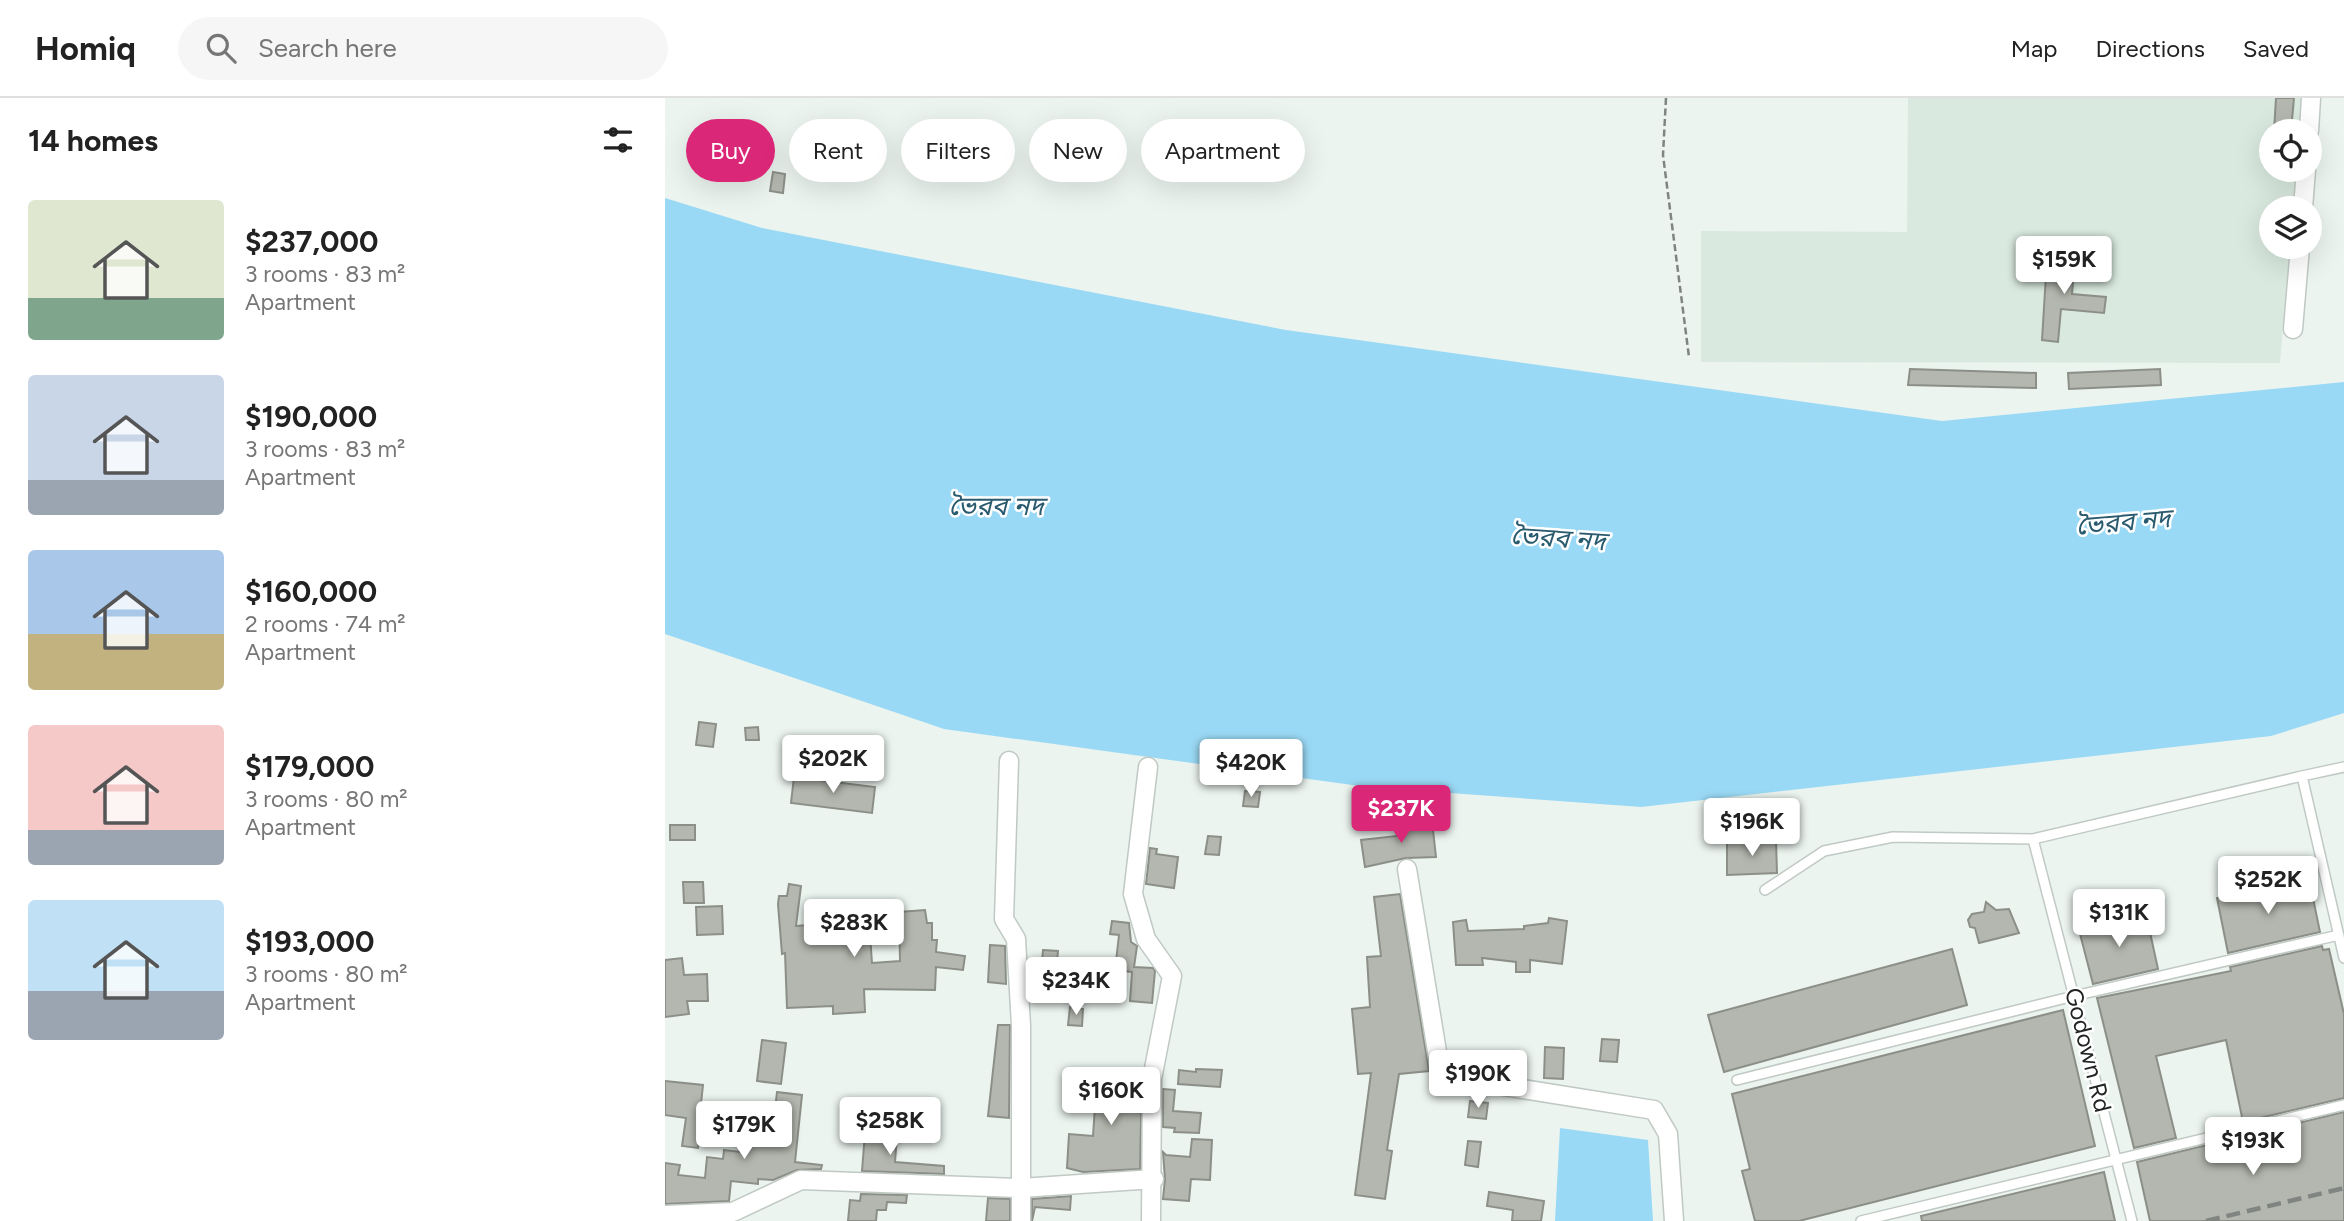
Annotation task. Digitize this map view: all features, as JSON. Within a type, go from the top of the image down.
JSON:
[{"type":"street","points":[[2310,119],[2311,98]]},
{"type":"street","points":[[2293,329],[2299,259]]},
{"type":"street","points":[[1009,761],[1004,919],[1016,939],[1017,951],[1021,1026],[1021,1221]]},
{"type":"street","points":[[1148,767],[1133,894],[1146,939],[1172,976],[1153,1079],[1151,1221]]},
{"type":"street","points":[[1407,869],[1441,1076],[1654,1110],[1668,1134],[1674,1221]]},
{"type":"street","points":[[665,1215],[733,1212],[801,1180],[1021,1188],[1153,1179]]},
{"type":"lane","points":[[1765,890],[1824,851],[1893,837],[2033,839],[2344,767]]},
{"type":"lane","points":[[2302,776],[2344,958]]},
{"type":"lane","name":"Godown Rd","points":[[2033,839],[2132,1221]]},
{"type":"lane","points":[[1737,1080],[2074,996],[2339,935]]},
{"type":"lane","points":[[1861,1221],[2344,1105]]},
{"type":"path","points":[[1666,98],[1663,155],[1689,357]]},
{"type":"shaded area","points":[[1908,98],[2301,98],[2300,119],[2259,119],[2259,182],[2295,182],[2294,196],[2259,196],[2259,259],[2289,259],[2280,363],[1701,362],[1701,231],[1907,232]]},
{"type":"water","name":"ভৈরব নদ","points":[[665,198],[762,228],[1286,330],[1942,421],[2344,382],[2344,713],[2271,736],[1641,807],[1367,787],[944,729],[665,634]]},
{"type":"water","points":[[1560,1128],[1648,1140],[1653,1221],[1555,1221]]},
{"type":"building","points":[[2276,98],[2294,98],[2292,119],[2275,119]]},
{"type":"building","points":[[775,172],[785,174],[783,193],[770,191],[771,182],[775,182]]},
{"type":"building","points":[[2063,255],[2075,256],[2072,294],[2106,297],[2104,313],[2061,309],[2058,342],[2042,340],[2047,258],[2063,260]]},
{"type":"building","points":[[1910,369],[2036,373],[2036,388],[1908,385]]},
{"type":"building","points":[[2160,369],[2161,385],[2069,389],[2068,373]]},
{"type":"building","points":[[699,722],[716,724],[713,747],[696,745]]},
{"type":"building","points":[[758,727],[759,740],[746,740],[745,728]]},
{"type":"building","points":[[794,777],[875,787],[872,813],[791,803]]},
{"type":"building","points":[[1245,791],[1260,792],[1258,807],[1243,806]]},
{"type":"building","points":[[1432,821],[1436,857],[1406,858],[1365,867],[1361,840],[1397,836],[1395,826]]},
{"type":"building","points":[[670,825],[695,825],[695,840],[670,840]]},
{"type":"building","points":[[1208,836],[1221,837],[1219,855],[1205,854]]},
{"type":"building","points":[[1776,840],[1777,873],[1727,875],[1727,842]]},
{"type":"building","points":[[1150,848],[1157,849],[1156,854],[1178,857],[1174,888],[1146,884]]},
{"type":"building","points":[[2309,879],[2320,932],[2228,953],[2217,898]]},
{"type":"building","points":[[683,882],[703,882],[704,903],[684,903]]},
{"type":"building","points":[[789,884],[801,886],[796,926],[869,920],[872,963],[900,961],[899,912],[925,910],[927,923],[932,923],[932,940],[937,940],[936,952],[965,956],[963,970],[936,967],[935,990],[864,989],[865,1012],[833,1014],[833,1006],[787,1008],[785,953],[782,954],[778,904],[779,896],[787,896]]},
{"type":"building","points":[[1400,894],[1429,1071],[1399,1074],[1387,1150],[1392,1151],[1385,1199],[1355,1195],[1371,1073],[1358,1074],[1352,1009],[1370,1007],[1367,957],[1381,956],[1374,897]]},
{"type":"building","points":[[1986,902],[1996,910],[2009,909],[2019,933],[1979,943],[1975,928],[1970,927],[1968,920],[1972,914],[1984,912]]},
{"type":"building","points":[[722,906],[723,934],[697,935],[696,907]]},
{"type":"building","points":[[2146,914],[2158,969],[2093,984],[2079,930]]},
{"type":"building","points":[[1549,918],[1567,921],[1562,964],[1530,960],[1530,972],[1516,972],[1516,962],[1482,958],[1483,965],[1456,965],[1453,922],[1466,920],[1468,931],[1524,929],[1524,926],[1548,923]]},
{"type":"building","points":[[1112,921],[1129,923],[1131,942],[1137,946],[1134,967],[1153,968],[1155,971],[1152,1003],[1130,1001],[1132,972],[1115,970],[1119,935],[1110,934]]},
{"type":"building","points":[[990,945],[1005,946],[1006,984],[988,982]]},
{"type":"building","points":[[2322,946],[2323,950],[2329,949],[2344,1014],[2344,1098],[2243,1122],[2226,1040],[2156,1056],[2176,1138],[2134,1148],[2097,998],[2231,971],[2230,967]]},
{"type":"building","points":[[1952,949],[1967,1005],[1724,1072],[1708,1015]]},
{"type":"building","points":[[1043,950],[1058,951],[1056,972],[1041,971]]},
{"type":"building","points":[[682,958],[684,975],[707,974],[708,1001],[687,1001],[689,1014],[665,1017],[665,960]]},
{"type":"building","points":[[1070,1007],[1083,1009],[1082,1026],[1068,1025]]},
{"type":"building","points":[[2063,1010],[2095,1146],[1799,1221],[1755,1221],[1742,1171],[1750,1169],[1732,1094]]},
{"type":"building","points":[[998,1025],[1010,1025],[1009,1118],[988,1116]]},
{"type":"building","points":[[1602,1039],[1619,1040],[1617,1062],[1600,1061]]},
{"type":"building","points":[[762,1040],[786,1043],[781,1084],[757,1081]]},
{"type":"building","points":[[1545,1047],[1564,1048],[1563,1079],[1544,1078]]},
{"type":"building","points":[[1196,1069],[1222,1070],[1220,1087],[1178,1084],[1179,1070],[1196,1072]]},
{"type":"building","points":[[1135,1071],[1142,1072],[1140,1169],[1083,1172],[1067,1168],[1069,1134],[1093,1136],[1095,1106],[1088,1106],[1090,1076],[1135,1077]]},
{"type":"building","points":[[665,1081],[703,1085],[701,1104],[722,1107],[720,1128],[701,1126],[698,1148],[682,1146],[686,1118],[665,1115]]},
{"type":"building","points":[[1163,1089],[1175,1090],[1173,1111],[1201,1113],[1199,1133],[1174,1132],[1175,1128],[1163,1127]]},
{"type":"building","points":[[777,1092],[802,1095],[795,1162],[822,1165],[821,1169],[797,1170],[773,1180],[758,1179],[758,1184],[731,1181],[729,1201],[665,1204],[665,1163],[680,1165],[678,1175],[705,1178],[707,1157],[723,1159],[724,1150],[741,1152],[743,1142],[771,1145]]},
{"type":"building","points":[[1470,1101],[1488,1103],[1486,1119],[1468,1117]]},
{"type":"building","points":[[2344,1112],[2344,1221],[2150,1221],[2137,1162]]},
{"type":"building","points":[[865,1133],[897,1136],[895,1162],[944,1166],[944,1174],[862,1171]]},
{"type":"building","points":[[1192,1139],[1212,1140],[1210,1180],[1191,1179],[1189,1201],[1163,1199],[1163,1152],[1166,1155],[1190,1157]]},
{"type":"building","points":[[1468,1141],[1481,1142],[1478,1167],[1465,1165]]},
{"type":"building","points":[[2104,1172],[2115,1221],[1922,1221],[1921,1216]]},
{"type":"building","points":[[1489,1192],[1544,1201],[1541,1221],[1512,1221],[1513,1210],[1487,1206]]},
{"type":"building","points":[[861,1194],[907,1195],[906,1203],[887,1202],[886,1210],[877,1210],[876,1221],[848,1221],[850,1200],[860,1201]]},
{"type":"building","points":[[1071,1196],[1070,1210],[1035,1207],[1032,1221],[1032,1199]]},
{"type":"building","points":[[988,1198],[1010,1199],[1010,1221],[986,1221]]},
{"type":"railway","points":[[2206,1221],[2344,1188]]}]
